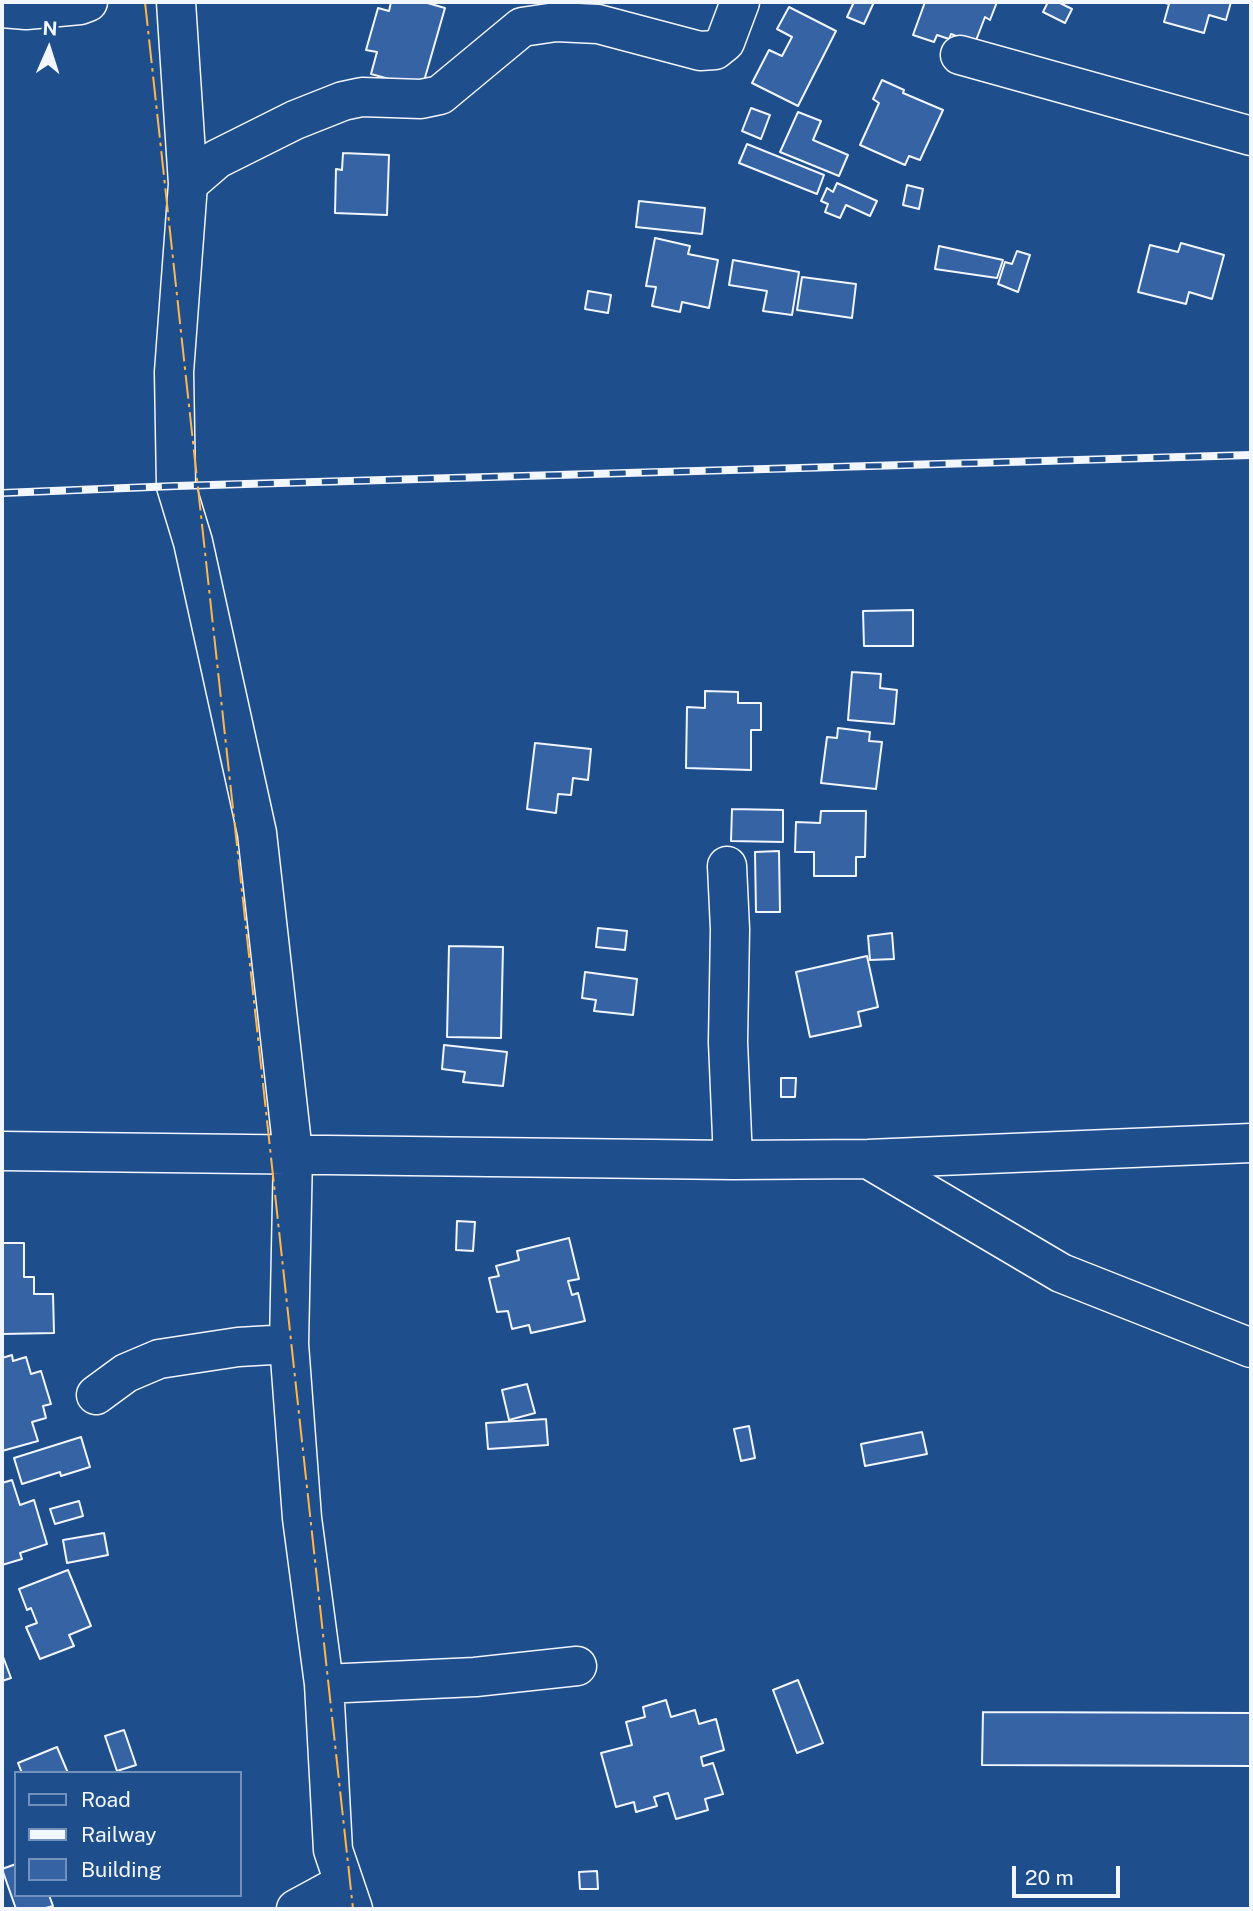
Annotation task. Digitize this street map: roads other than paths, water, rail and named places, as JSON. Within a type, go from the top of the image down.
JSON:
[{"type":"street","points":[[2,8],[39,9],[88,2]]},
{"type":"street","points":[[176,2],[188,184],[174,372],[176,486],[193,542],[257,833],[293,1153],[289,1344],[302,1518],[324,1684],[333,1850],[349,1896],[296,1909]]},
{"type":"street","points":[[188,184],[217,159],[295,120],[343,101],[362,97],[421,99],[440,95],[522,27],[556,22],[598,24],[708,51],[715,50],[725,42],[740,2]]},
{"type":"street","points":[[960,55],[1251,136]]},
{"type":"street","points":[[727,866],[730,929],[728,1042],[733,1160]]},
{"type":"street","points":[[2,1151],[733,1160],[868,1159],[1251,1143]]},
{"type":"street","points":[[868,1159],[1061,1273],[1251,1348]]},
{"type":"street","points":[[96,1395],[125,1373],[159,1359],[238,1346],[289,1344]]},
{"type":"street","points":[[324,1684],[475,1677],[577,1666]]},
{"type":"railway","points":[[2,493],[1251,455]]}]
